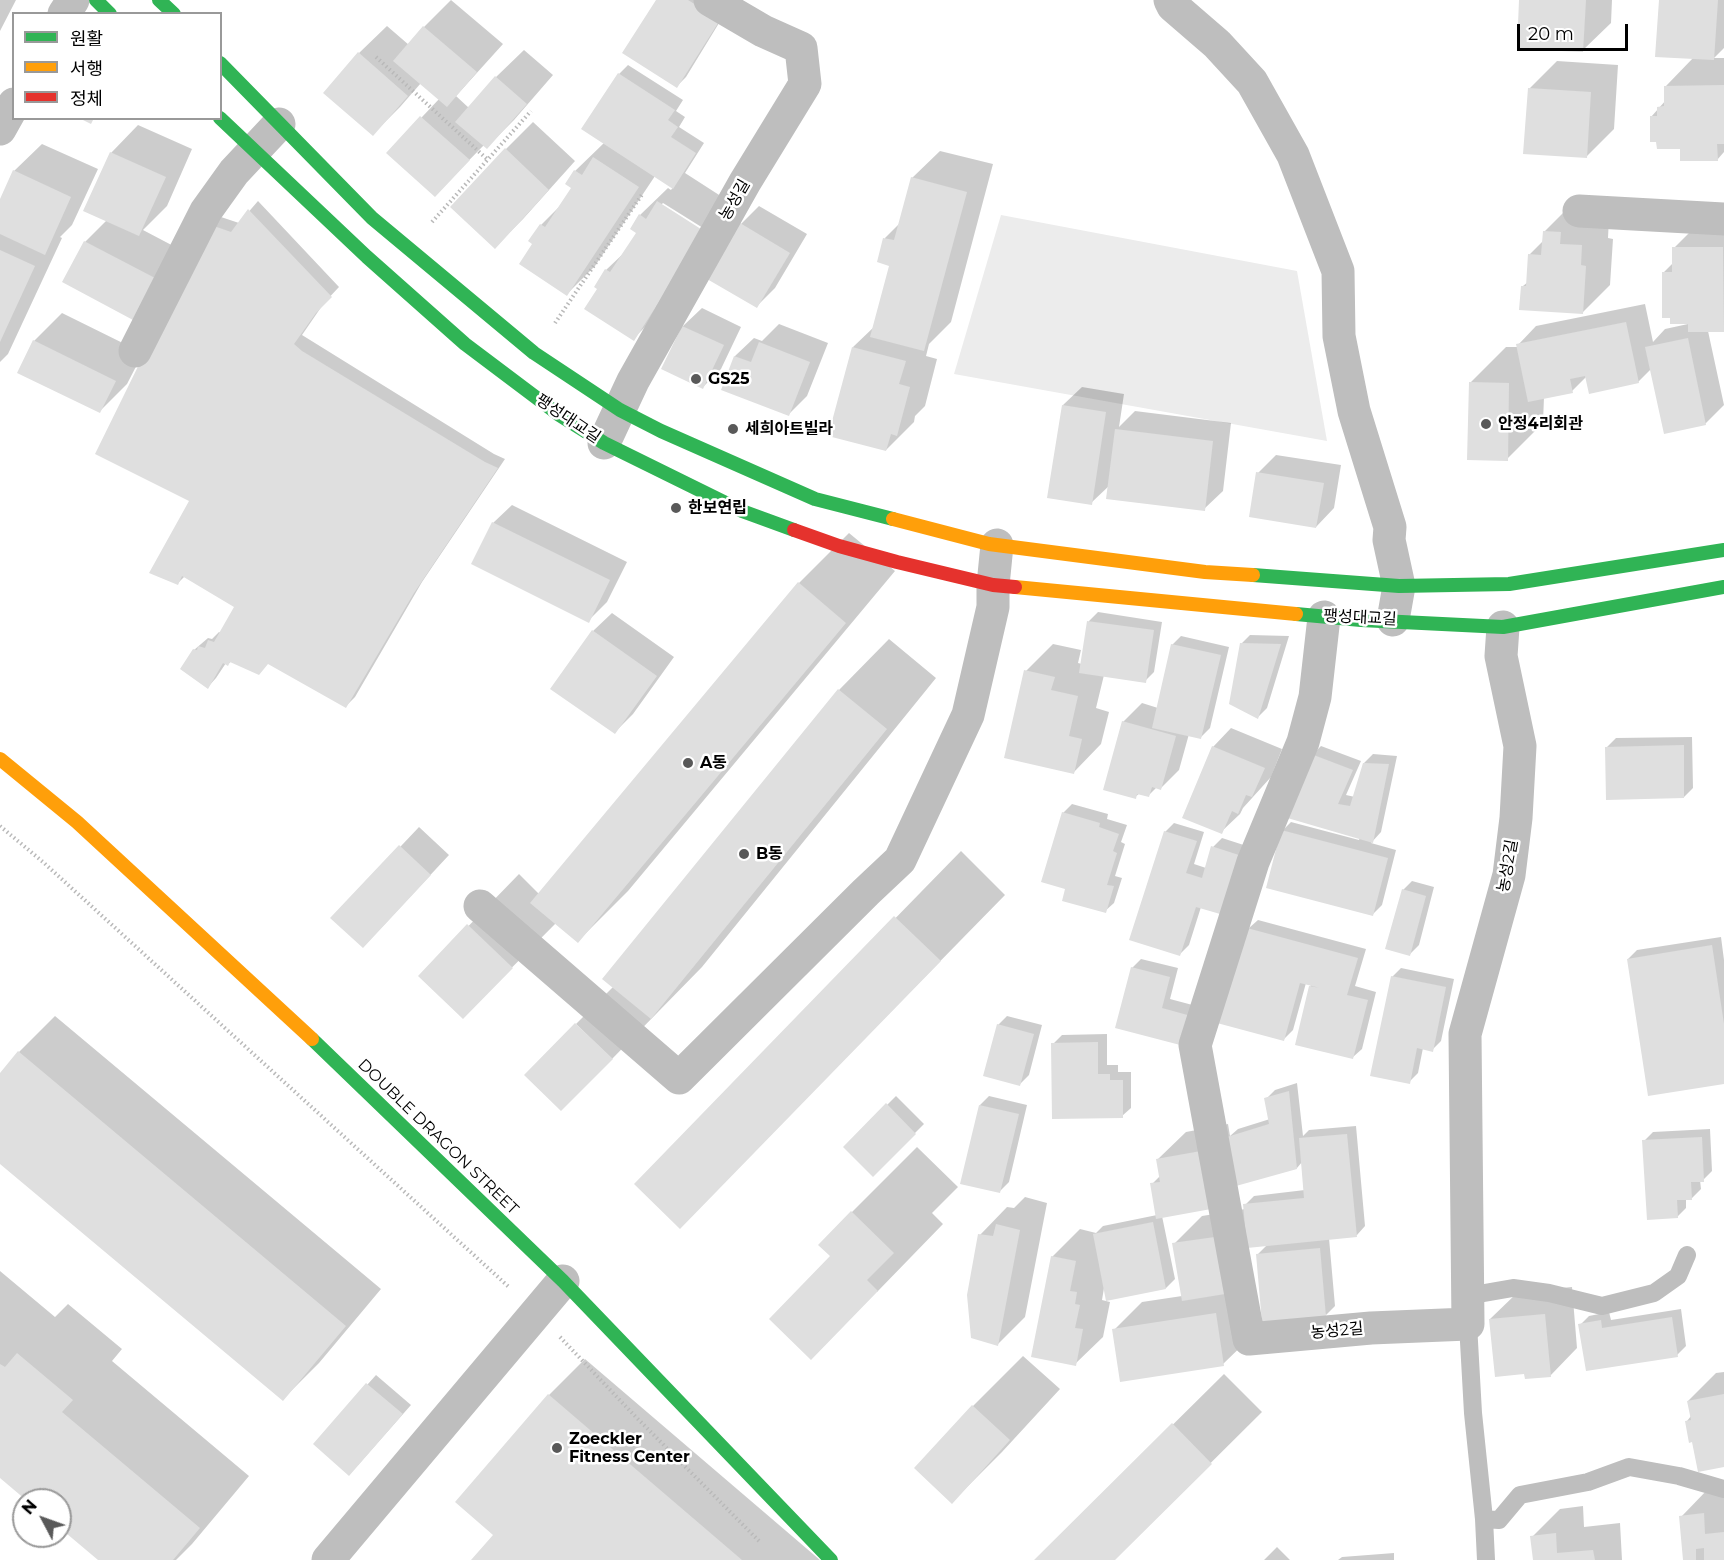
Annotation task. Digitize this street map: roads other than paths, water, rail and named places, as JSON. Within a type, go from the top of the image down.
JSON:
[{"type":"main road","points":[[96,0],[108,12]]},
{"type":"main road","points":[[159,0],[172,12]]},
{"type":"main road","name":"팽성대교길","points":[[222,65],[372,218],[534,354],[620,410],[661,431],[815,499],[997,545],[1205,572],[1399,586],[1509,584],[1724,550]]},
{"type":"main road","name":"팽성대교길","points":[[222,120],[366,257],[465,344],[558,414],[604,443],[742,512],[839,546],[993,585],[1324,617],[1503,627],[1724,587]]},
{"type":"main road","name":"DOUBLE DRAGON STREET","points":[[0,759],[77,822],[344,1069],[563,1281],[831,1560]]},
{"type":"street","name":"농성길","points":[[604,443],[633,381],[745,182],[806,84],[801,48],[763,31],[710,0]]},
{"type":"street","points":[[1170,0],[1173,6],[1217,44],[1252,82],[1293,155],[1338,272],[1339,336],[1354,411],[1390,527],[1389,540],[1399,586],[1393,620]]},
{"type":"street","points":[[0,129],[12,108]]},
{"type":"street","points":[[135,351],[206,211],[234,172],[279,124]]},
{"type":"street","points":[[1579,212],[1724,219]]},
{"type":"street","points":[[480,906],[680,1078],[900,860],[968,715],[993,607],[997,545]]},
{"type":"street","name":"농성2길","points":[[1324,617],[1315,697],[1303,742],[1253,862],[1195,1045],[1249,1339],[1371,1328],[1467,1310],[1465,1034],[1509,875],[1516,818],[1520,746],[1500,656],[1503,627]]},
{"type":"street","points":[[328,1560],[563,1281]]},
{"type":"lane","points":[[1486,1560],[1473,1413],[1467,1310],[1513,1288],[1549,1293],[1602,1306],[1654,1293],[1678,1276],[1687,1256]]},
{"type":"lane","points":[[1484,1519],[1500,1520],[1520,1495],[1588,1482],[1629,1467],[1679,1476],[1724,1489]]},
{"type":"place","name":"GS25","points":[[696,379]]},
{"type":"place","name":"안정4리회관","points":[[1486,424]]},
{"type":"place","name":"세희아트빌라","points":[[733,429]]},
{"type":"place","name":"한보연립","points":[[676,508]]},
{"type":"place","name":"A동","points":[[688,763]]},
{"type":"place","name":"B동","points":[[744,854]]},
{"type":"place","name":"Zoeckler Fitness Center","points":[[557,1448]]}]
